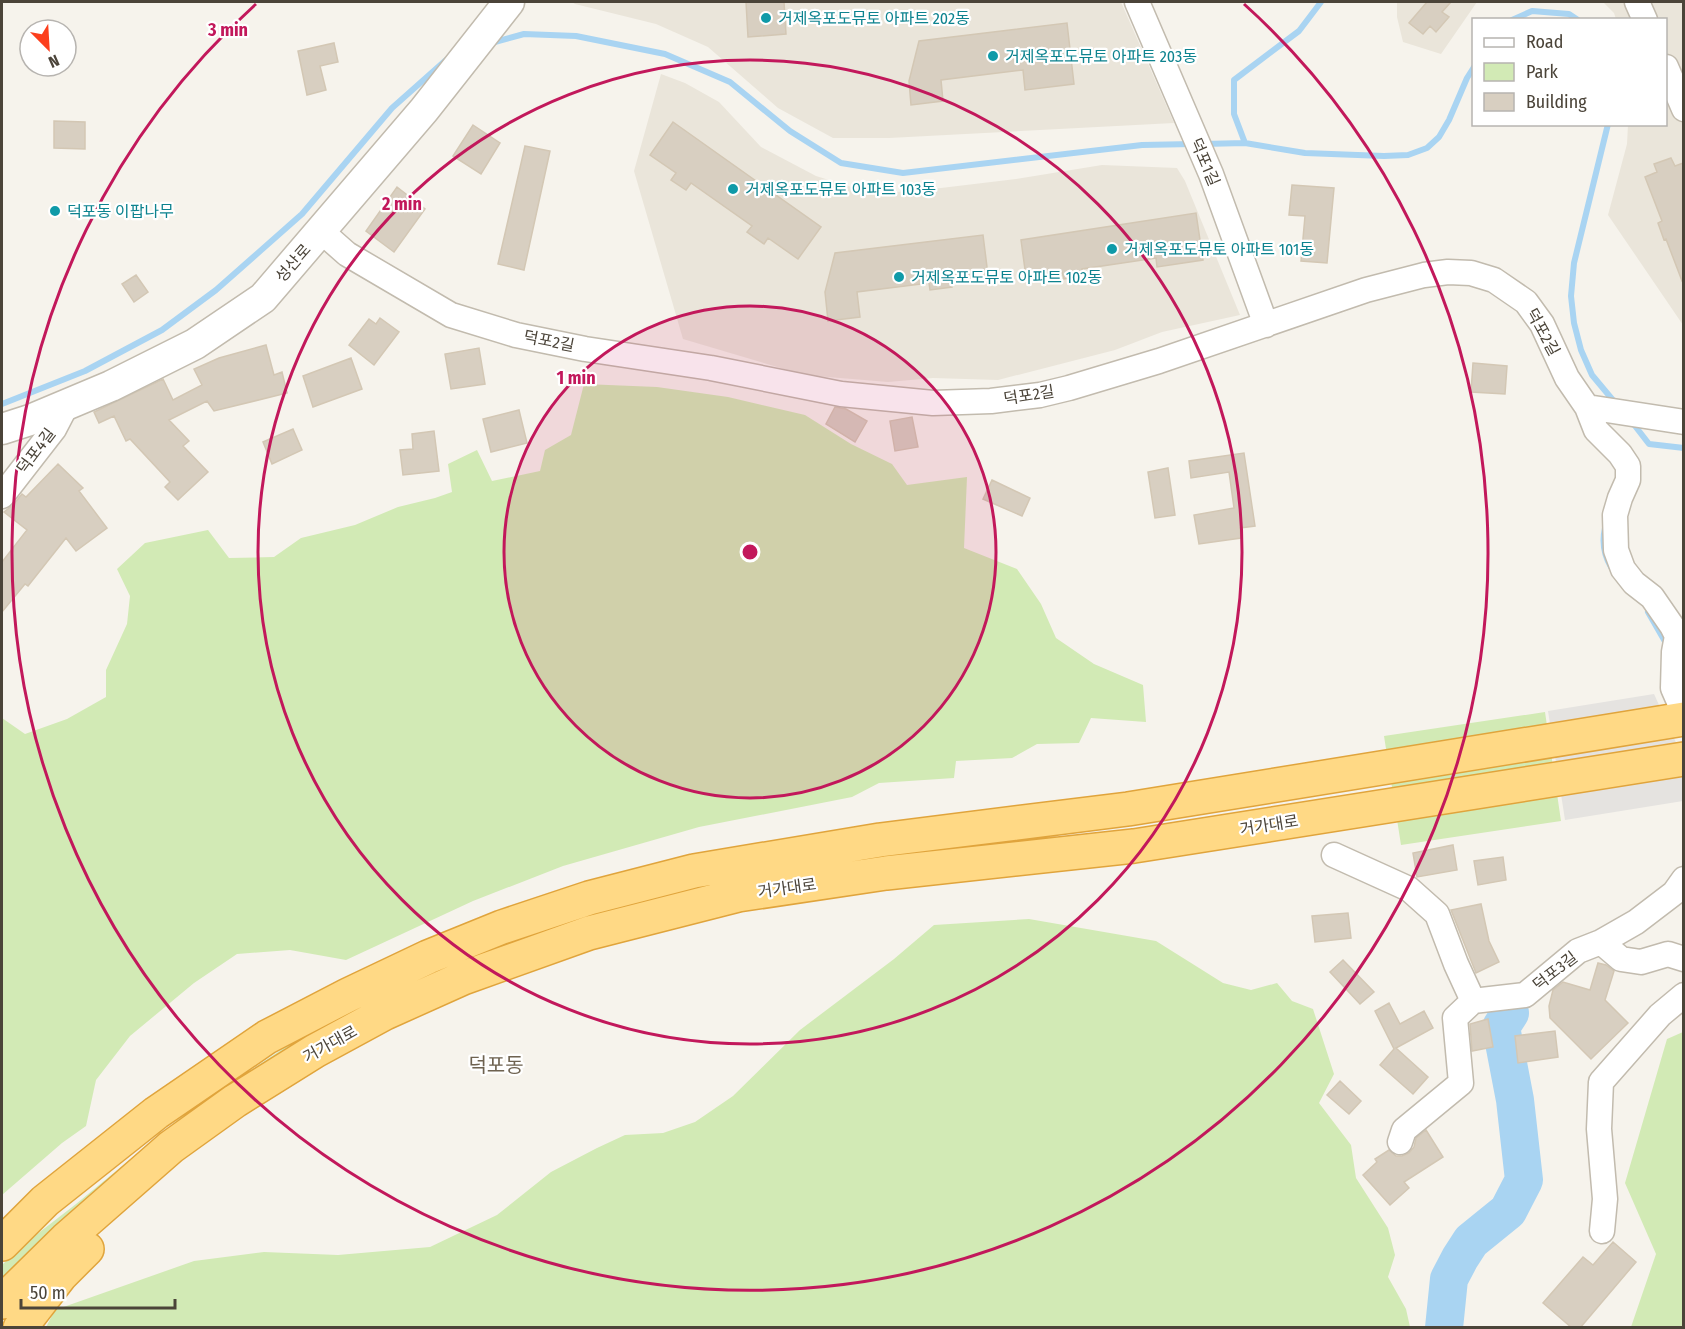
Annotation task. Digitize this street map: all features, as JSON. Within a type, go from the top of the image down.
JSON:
[{"type":"highway","name":"거가대로","points":[[2,1244],[45,1201],[156,1113],[267,1037],[428,957],[589,898],[694,871],[880,840],[1128,809],[1683,719]]},
{"type":"highway","name":"거가대로","points":[[2,1302],[66,1239],[171,1147],[235,1101],[315,1051],[385,1013],[463,978],[589,933],[738,895],[886,873],[1134,846],[1683,759]]},
{"type":"highway","points":[[20,1328],[61,1275],[106,1228],[197,1152],[301,1078],[314,1064],[315,1051]]},
{"type":"highway","points":[[2,1221],[19,1204],[33,1199],[45,1201]]},
{"type":"street","name":"덕포1길","points":[[1137,2],[1211,174],[1266,325]]},
{"type":"street","points":[[1637,2],[1644,18]]},
{"type":"street","name":"성산로","points":[[2,429],[30,420],[111,386],[195,344],[263,298],[458,69],[507,3]]},
{"type":"street","points":[[1667,72],[1683,109]]},
{"type":"street","name":"덕포2길","points":[[321,231],[347,254],[451,315],[528,337],[585,349],[711,368],[842,394],[933,403],[992,401],[1040,395],[1089,383],[1160,361],[1366,290],[1424,275],[1448,272],[1471,273],[1494,280],[1526,302],[1542,324],[1567,378],[1587,408]]},
{"type":"street","name":"덕포4길","points":[[2,496],[54,429],[67,404]]},
{"type":"street","points":[[1683,422],[1587,408],[1596,430],[1620,454],[1628,466],[1628,480],[1615,514],[1616,550],[1623,569],[1634,583],[1652,597],[1677,636],[1673,688],[1683,712]]},
{"type":"street","points":[[1334,855],[1409,889],[1437,914],[1473,1001],[1455,1018],[1461,1083],[1404,1130],[1400,1142]]},
{"type":"street","name":"덕포3길","points":[[1473,1001],[1525,994],[1578,951],[1601,942],[1636,922],[1674,893],[1683,879]]},
{"type":"street","points":[[1601,942],[1621,959],[1641,962],[1668,954],[1683,959]]},
{"type":"street","points":[[1602,1231],[1605,1199],[1599,1129],[1601,1082],[1660,1014],[1683,995]]},
{"type":"shaded area","points":[[572,2],[1121,2],[1174,123],[889,138],[833,138],[778,108],[708,47],[656,24]]},
{"type":"shaded area","points":[[1397,2],[1477,2],[1441,54],[1403,42],[1397,17]]},
{"type":"shaded area","points":[[1603,2],[1683,2],[1683,325],[1608,215],[1627,144],[1628,126],[1667,126],[1667,18],[1616,18]]},
{"type":"shaded area","points":[[661,74],[685,83],[719,102],[761,147],[816,176],[874,194],[1016,179],[1102,165],[1177,168],[1185,181],[1240,315],[1162,332],[1115,350],[998,380],[933,378],[888,382],[804,375],[683,339],[634,171]]},
{"type":"shaded area","points":[[1654,694],[1683,758],[1683,801],[1565,820],[1548,711]]},
{"type":"green space","points":[[584,384],[657,387],[728,397],[805,415],[851,444],[892,464],[907,485],[967,477],[964,548],[1017,569],[1041,604],[1056,638],[1094,664],[1143,685],[1146,722],[1091,718],[1079,743],[1037,744],[1012,758],[956,761],[954,778],[879,783],[852,797],[699,827],[563,866],[473,901],[346,960],[290,950],[237,954],[194,983],[130,1036],[96,1080],[86,1126],[62,1143],[2,1195],[2,718],[25,734],[67,719],[106,697],[106,670],[127,624],[130,596],[117,569],[145,543],[208,530],[229,558],[274,557],[301,538],[355,525],[398,507],[452,492],[448,464],[477,450],[492,481],[540,471],[545,450],[571,435]]},
{"type":"green space","points":[[1545,712],[1561,821],[1401,845],[1384,736]]},
{"type":"green space","points":[[1029,919],[1156,941],[1223,983],[1251,990],[1277,983],[1292,1001],[1313,1009],[1334,1074],[1319,1103],[1351,1145],[1356,1178],[1388,1228],[1395,1255],[1388,1277],[1406,1309],[1410,1327],[46,1327],[55,1310],[194,1261],[264,1252],[338,1255],[430,1247],[497,1215],[551,1172],[597,1148],[625,1135],[663,1133],[695,1122],[733,1096],[800,1030],[894,959],[934,925]]},
{"type":"green space","points":[[486,950],[303,1050],[2,1285],[2,1265],[23,1245],[190,1110],[296,1040],[407,984]]},
{"type":"green space","points":[[1683,1032],[1683,1327],[1631,1327],[1656,1254],[1625,1183],[1667,1039]]},
{"type":"building","name":"거제옥포도뮤토 아파트 202동","points":[[746,2],[784,2],[786,34],[748,37]]},
{"type":"building","points":[[1427,2],[1451,2],[1442,12],[1449,17],[1436,32],[1430,26],[1423,34],[1409,23]]},
{"type":"building","name":"거제옥포도뮤토 아파트 203동","points":[[1067,23],[1074,84],[1025,90],[1023,70],[941,80],[943,101],[911,105],[909,81],[919,41]]},
{"type":"building","points":[[334,43],[338,62],[320,66],[326,90],[307,95],[298,51]]},
{"type":"building","points":[[54,121],[85,122],[85,149],[54,148]]},
{"type":"building","name":"거제옥포도뮤토 아파트 103동","points":[[673,122],[821,227],[798,259],[768,238],[764,244],[747,232],[752,226],[691,183],[686,190],[671,180],[676,173],[650,155]]},
{"type":"building","points":[[473,125],[500,143],[481,174],[453,156]]},
{"type":"building","points":[[525,146],[550,151],[524,270],[498,264]]},
{"type":"building","points":[[1671,158],[1675,166],[1683,163],[1682,281],[1666,239],[1664,240],[1658,223],[1662,221],[1645,177],[1657,172],[1654,164]]},
{"type":"building","points":[[1292,185],[1334,188],[1327,263],[1301,261],[1305,216],[1289,215]]},
{"type":"building","points":[[397,187],[425,209],[394,252],[366,231]]},
{"type":"building","name":"거제옥포도뮤토 아파트 101동","points":[[1196,213],[1203,260],[1157,267],[1156,258],[1082,269],[1083,276],[1064,279],[1062,272],[1026,277],[1021,240]]},
{"type":"building","name":"거제옥포도뮤토 아파트 102동","points":[[983,235],[988,275],[951,280],[952,287],[930,290],[929,283],[857,292],[860,317],[828,321],[825,292],[835,253]]},
{"type":"building","points":[[136,275],[148,292],[134,302],[122,284]]},
{"type":"building","points":[[380,318],[399,332],[374,365],[349,345],[369,319],[376,324]]},
{"type":"building","points":[[266,345],[274,375],[282,372],[287,393],[214,411],[207,401],[169,420],[189,441],[183,446],[208,472],[178,500],[165,487],[170,482],[130,439],[126,441],[114,416],[99,423],[94,412],[163,379],[173,400],[202,385],[194,369],[219,358]]},
{"type":"building","points":[[479,348],[485,384],[451,389],[445,354]]},
{"type":"building","points":[[351,358],[362,389],[313,407],[303,376]]},
{"type":"building","points":[[1473,363],[1507,366],[1505,394],[1471,392]]},
{"type":"building","points":[[835,407],[846,409],[867,421],[855,442],[826,424]]},
{"type":"building","points":[[519,410],[527,443],[491,452],[483,419]]},
{"type":"building","points":[[912,417],[918,447],[895,451],[890,421]]},
{"type":"building","points":[[293,429],[302,450],[272,464],[263,442]]},
{"type":"building","points":[[434,431],[439,471],[403,475],[400,450],[413,449],[412,434]]},
{"type":"building","points":[[1244,453],[1255,526],[1240,528],[1241,538],[1199,544],[1194,515],[1234,508],[1229,472],[1191,478],[1189,461]]},
{"type":"building","points":[[58,464],[83,488],[79,491],[107,528],[76,551],[66,538],[28,586],[25,584],[2,612],[2,562],[27,530],[4,512],[22,494],[26,497]]},
{"type":"building","points":[[1168,468],[1175,515],[1155,518],[1148,472]]},
{"type":"building","points":[[992,480],[1030,498],[1022,516],[983,499]]},
{"type":"building","points":[[1453,845],[1457,870],[1417,877],[1413,853]]},
{"type":"building","points":[[1503,857],[1506,880],[1478,885],[1474,861]]},
{"type":"building","points":[[1481,904],[1489,941],[1499,962],[1476,973],[1451,910]]},
{"type":"building","points":[[1348,913],[1351,938],[1315,942],[1312,916]]},
{"type":"building","points":[[1343,960],[1374,992],[1360,1004],[1330,972]]},
{"type":"building","points":[[1598,963],[1614,971],[1605,1000],[1628,1023],[1591,1059],[1550,1018],[1549,1006],[1553,990],[1563,982],[1590,990]]},
{"type":"building","points":[[1389,1003],[1400,1024],[1424,1011],[1433,1028],[1396,1048],[1428,1077],[1413,1094],[1380,1065],[1394,1049],[1375,1011]]},
{"type":"building","points":[[1488,1019],[1493,1047],[1472,1051],[1470,1024]]},
{"type":"building","points":[[1555,1031],[1558,1057],[1518,1063],[1515,1036]]},
{"type":"building","points":[[1340,1081],[1361,1101],[1349,1114],[1327,1095]]},
{"type":"building","points":[[1426,1130],[1443,1157],[1404,1182],[1409,1188],[1390,1205],[1363,1175],[1377,1162],[1375,1159],[1389,1150],[1396,1156],[1409,1153],[1414,1147],[1416,1138]]},
{"type":"building","points":[[1613,1242],[1636,1262],[1580,1328],[1572,1328],[1543,1303],[1583,1257],[1593,1265]]},
{"type":"waterway","points":[[1245,143],[1234,114],[1234,80],[1299,31],[1321,2]]},
{"type":"waterway","points":[[1516,18],[1532,11],[1569,14],[1575,18]]},
{"type":"waterway","points":[[491,43],[524,34],[576,36],[665,54],[730,82],[790,131],[841,163],[903,173],[1142,145],[1193,144]]},
{"type":"waterway","points":[[2,404],[85,371],[162,330],[216,290],[302,214],[392,108],[446,60]]},
{"type":"waterway","points":[[1203,144],[1245,143],[1305,153],[1408,155],[1427,148],[1439,137],[1472,70]]},
{"type":"waterway","points":[[1608,126],[1574,263],[1571,296],[1574,323],[1581,350],[1592,375],[1617,405]]},
{"type":"waterway","points":[[1632,422],[1649,444],[1684,448]]},
{"type":"waterway","points":[[1605,528],[1604,548],[1611,567]]},
{"type":"waterway","points":[[1648,612],[1667,645]]},
{"type":"waterway","points":[[1444,1328],[1449,1279],[1460,1258],[1471,1241],[1508,1211],[1524,1180],[1515,1100],[1501,1027],[1510,1013]]},
{"type":"place","name":"거제옥포도뮤토 아파트 202동","points":[[766,18]]},
{"type":"place","name":"거제옥포도뮤토 아파트 203동","points":[[993,56]]},
{"type":"place","name":"거제옥포도뮤토 아파트 103동","points":[[733,189]]},
{"type":"place","name":"덕포동 이팝나무","points":[[55,211]]},
{"type":"place","name":"거제옥포도뮤토 아파트 101동","points":[[1112,249]]},
{"type":"place","name":"거제옥포도뮤토 아파트 102동","points":[[899,277]]},
{"type":"district","name":"덕포동","points":[[496,1065]]}]
